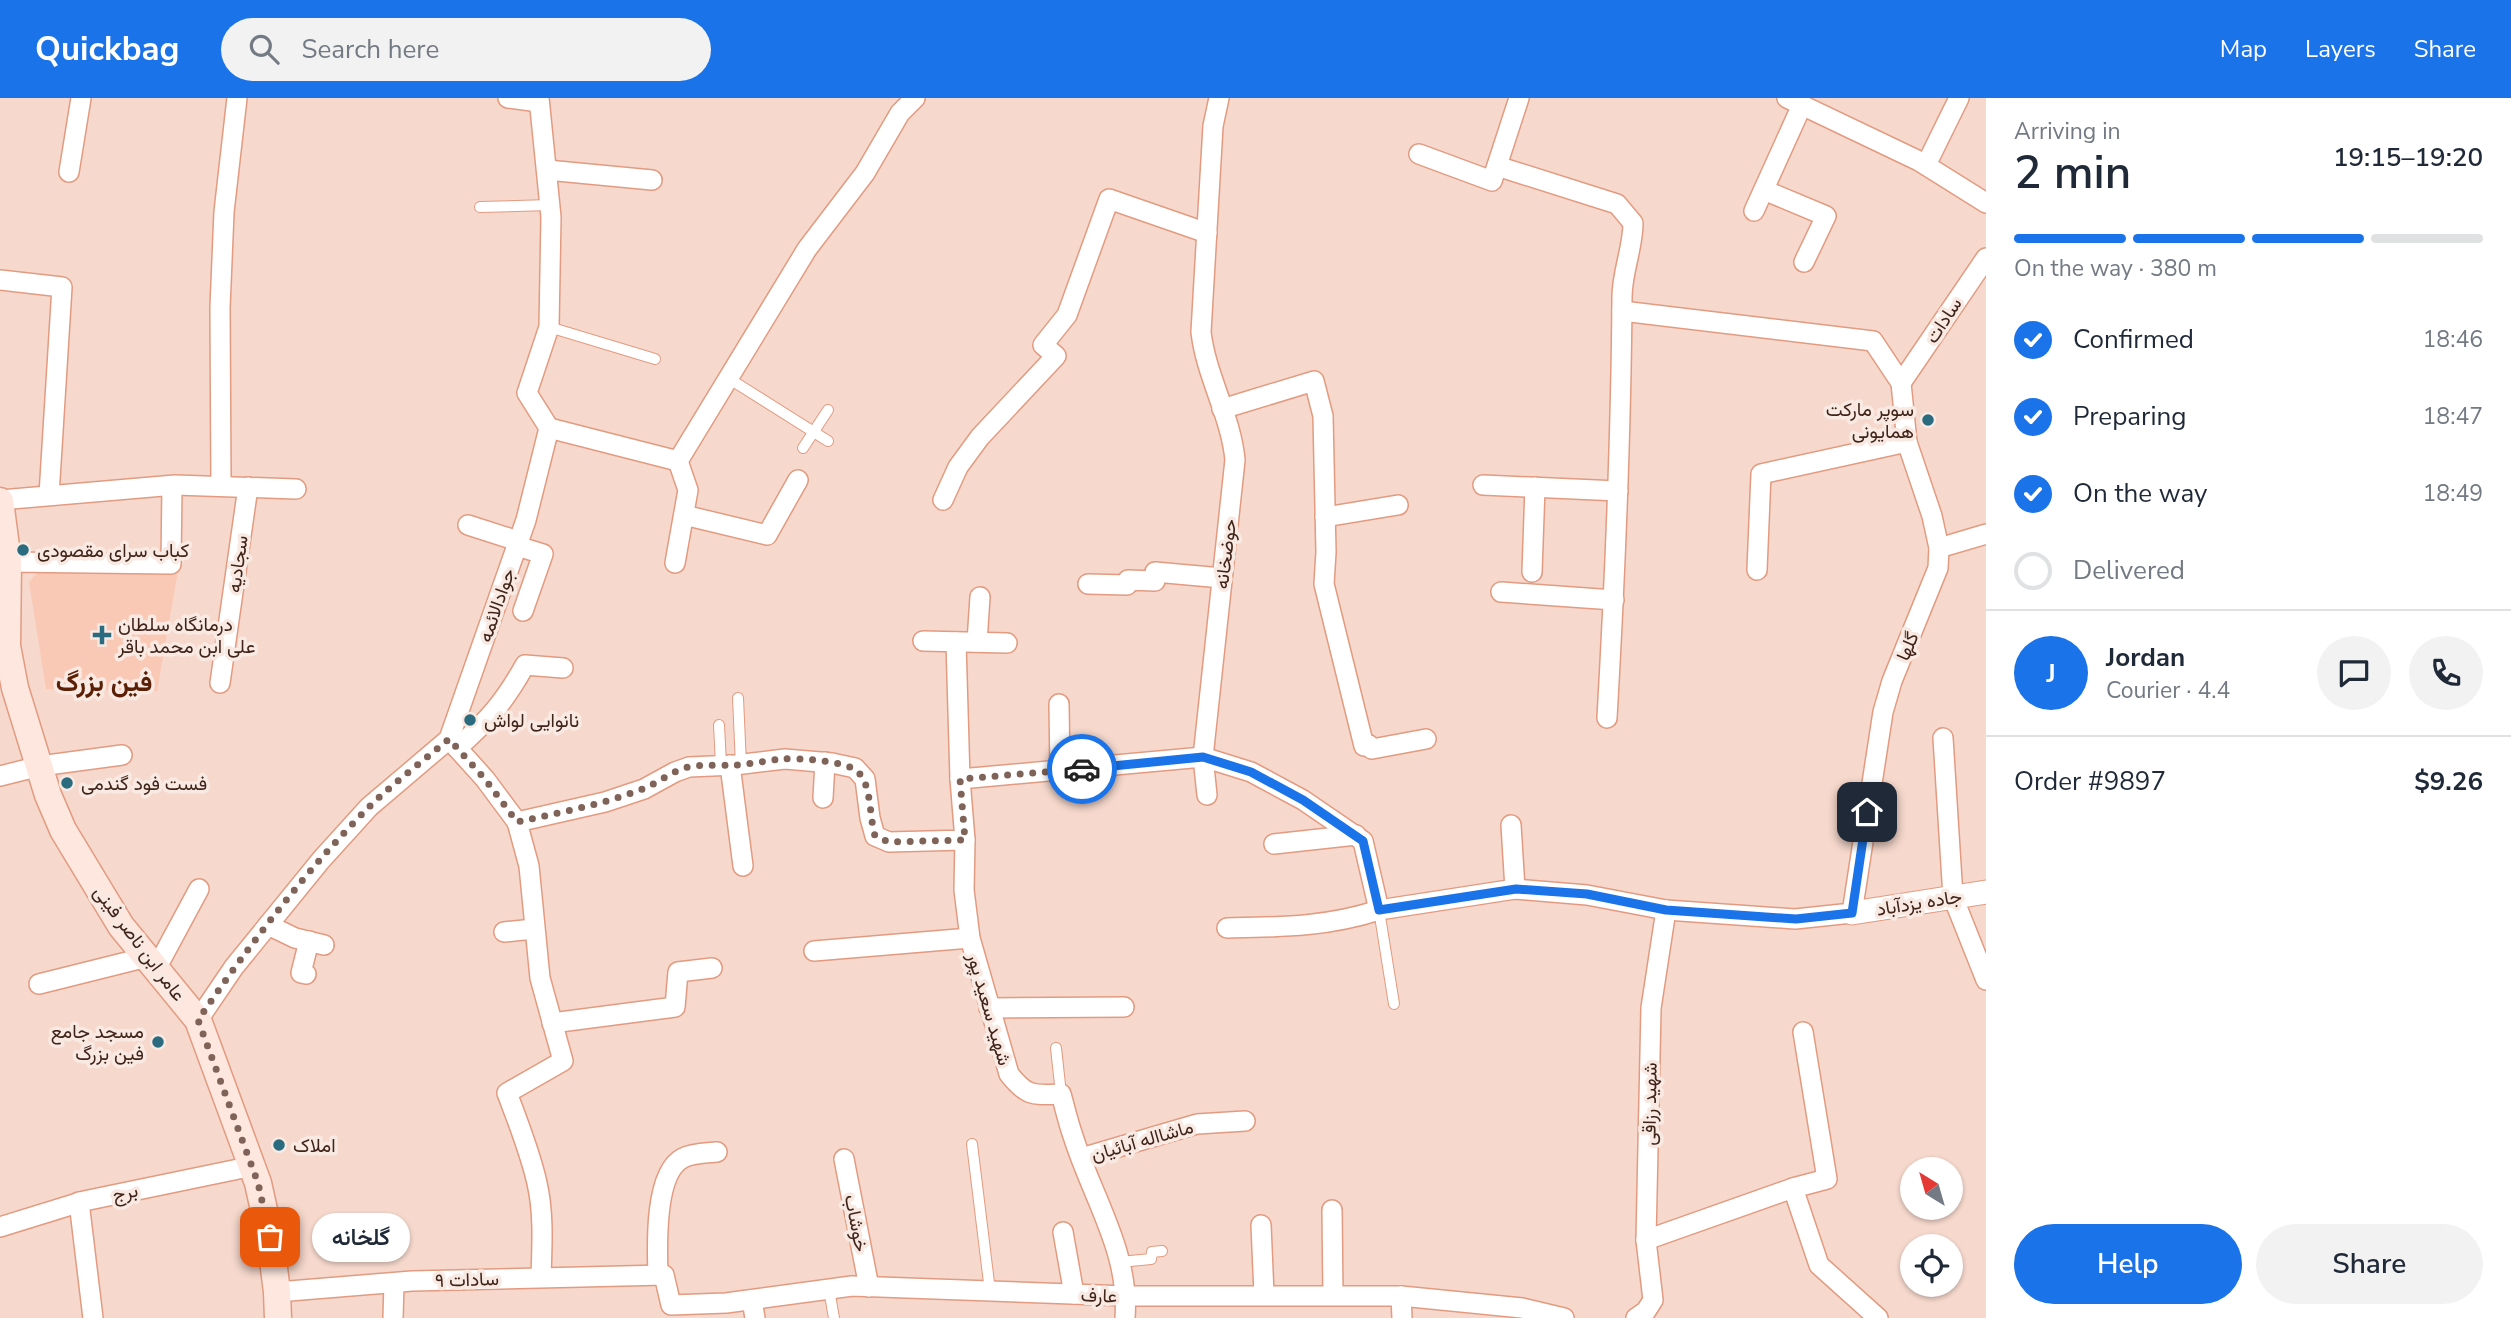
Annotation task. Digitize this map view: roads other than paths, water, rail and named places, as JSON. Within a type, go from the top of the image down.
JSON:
[{"type":"main road","name":"عامر ابن ناصر فینی","points":[[0,501],[8,562],[4,646],[48,795],[63,830],[121,926],[198,1020],[253,1166],[270,1237],[278,1305]]},
{"type":"street","points":[[69,172],[81,98]]},
{"type":"street","points":[[221,485],[219,308],[224,212],[237,98]]},
{"type":"street","points":[[508,98],[539,100],[550,205],[549,327],[527,393],[549,428],[678,461]]},
{"type":"street","points":[[675,563],[688,491],[678,461],[807,249],[865,173],[900,113],[915,98]]},
{"type":"street","name":"حوضخانه","points":[[1207,795],[1203,757],[1236,460],[1233,436],[1204,355],[1200,332],[1213,126],[1219,98]]},
{"type":"street","points":[[1419,154],[1492,180],[1518,98]]},
{"type":"street","points":[[1926,166],[1959,98]]},
{"type":"street","points":[[1754,211],[1795,102],[1926,166],[1986,203]]},
{"type":"street","points":[[1497,166],[1617,204],[1633,223],[1633,241],[1623,279],[1618,491],[1607,718]]},
{"type":"street","points":[[547,170],[652,180]]},
{"type":"street","points":[[1764,190],[1826,216],[1804,262]]},
{"type":"street","points":[[943,500],[958,467],[980,437],[1056,356],[1043,345],[1067,315],[1109,199],[1207,233]]},
{"type":"street","name":"سادات","points":[[1901,383],[1986,258]]},
{"type":"street","points":[[0,280],[62,287],[49,495]]},
{"type":"street","points":[[1622,311],[1873,341],[1901,383]]},
{"type":"street","points":[[1222,409],[1314,381],[1323,416],[1324,584],[1364,746],[1369,745],[1372,749],[1426,739]]},
{"type":"street","name":"گلها","points":[[1852,913],[1883,712],[1892,681],[1938,568],[1939,548],[1932,516],[1907,442],[1901,383]]},
{"type":"street","name":"جوادالائمه","points":[[453,743],[526,520],[549,428]]},
{"type":"street","points":[[1757,570],[1761,474],[1907,442]]},
{"type":"street","points":[[684,515],[767,535],[798,480]]},
{"type":"street","points":[[0,501],[172,486],[221,485],[296,489]]},
{"type":"street","points":[[1483,485],[1618,491]]},
{"type":"street","points":[[8,562],[171,564],[172,486]]},
{"type":"street","name":"سجادیه","points":[[220,683],[248,487]]},
{"type":"street","points":[[1532,572],[1535,487]]},
{"type":"street","points":[[1325,517],[1398,505]]},
{"type":"street","points":[[468,524],[543,554],[523,611]]},
{"type":"street","points":[[1939,548],[1986,534]]},
{"type":"street","points":[[1088,584],[1127,585],[1128,580],[1155,581],[1156,572],[1222,578]]},
{"type":"street","points":[[1501,592],[1614,600]]},
{"type":"street","points":[[977,642],[980,597]]},
{"type":"street","points":[[923,641],[1007,643]]},
{"type":"street","name":"شهید سعید پور","points":[[956,642],[960,779],[965,840],[964,890],[970,938],[1009,1074],[1021,1090],[1036,1095],[1061,1094]]},
{"type":"street","points":[[198,1020],[234,967],[321,860],[369,807],[453,743],[482,726],[507,698],[525,665],[564,668]]},
{"type":"street","points":[[1059,704],[1060,771]]},
{"type":"street","points":[[1943,738],[1953,897],[1986,980]]},
{"type":"street","points":[[453,743],[485,779],[517,822],[529,866],[540,978],[563,1061],[508,1093],[538,1185],[543,1238],[541,1277]]},
{"type":"street","points":[[0,776],[40,766],[122,755]]},
{"type":"street","points":[[960,779],[1203,757],[1251,772],[1303,800],[1363,841],[1379,910]]},
{"type":"street","points":[[517,822],[605,802],[644,789],[689,767],[785,759],[825,762],[855,768],[865,779],[875,836],[889,842],[965,840]]},
{"type":"street","points":[[824,798],[825,762]]},
{"type":"street","points":[[731,765],[743,866]]},
{"type":"street","points":[[1511,825],[1516,889]]},
{"type":"street","points":[[1274,844],[1356,835]]},
{"type":"street","points":[[39,984],[152,962],[199,889]]},
{"type":"street","points":[[1227,928],[1346,921],[1379,910],[1516,889],[1587,894],[1666,910],[1796,919],[1852,913]]},
{"type":"street","name":"جاده یزدآباد","points":[[1852,913],[1986,892]]},
{"type":"street","name":"شهید رزاقی","points":[[1636,1318],[1646,1311],[1653,1300],[1646,1240],[1651,1008],[1666,910]]},
{"type":"street","points":[[268,925],[317,943],[301,972],[306,974]]},
{"type":"street","points":[[504,932],[534,929]]},
{"type":"street","points":[[814,951],[970,938]]},
{"type":"street","points":[[552,1023],[675,1007],[678,972],[712,968]]},
{"type":"street","points":[[989,1008],[1124,1007]]},
{"type":"street","points":[[1646,1240],[1793,1188],[1827,1179],[1803,1032]]},
{"type":"street","points":[[1061,1094],[1073,1137],[1116,1246],[1127,1296],[1125,1318]]},
{"type":"street","name":"ماشااله آبائیان","points":[[1081,1158],[1197,1124],[1245,1121]]},
{"type":"street","points":[[658,1275],[652,1228],[672,1168],[683,1158],[717,1152]]},
{"type":"street","name":"خوشاب","points":[[844,1158],[869,1287]]},
{"type":"street","name":"برج","points":[[0,1227],[79,1202],[253,1166]]},
{"type":"street","points":[[1793,1188],[1819,1265],[1878,1318]]},
{"type":"street","points":[[79,1202],[93,1318]]},
{"type":"street","points":[[1332,1210],[1334,1294]]},
{"type":"street","points":[[1261,1224],[1264,1294]]},
{"type":"street","points":[[1063,1232],[1074,1294]]},
{"type":"street","name":"سادات ۹","points":[[278,1305],[394,1283],[658,1275]]},
{"type":"street","name":"عارف","points":[[658,1275],[664,1275],[671,1305],[754,1309],[829,1289],[852,1286],[1127,1296],[1401,1296],[1522,1308],[1564,1318]]},
{"type":"street","points":[[393,1318],[394,1283]]},
{"type":"street","points":[[1401,1296],[1402,1318]]},
{"type":"lane","points":[[481,207],[550,205]]},
{"type":"lane","points":[[549,327],[655,359]]},
{"type":"lane","points":[[728,378],[828,441]]},
{"type":"lane","points":[[803,448],[828,410]]},
{"type":"lane","points":[[731,765],[738,698]]},
{"type":"lane","points":[[719,725],[731,765]]},
{"type":"lane","points":[[1379,910],[1394,1004]]},
{"type":"lane","points":[[1056,1048],[1061,1094]]},
{"type":"lane","points":[[972,1144],[990,1291]]},
{"type":"lane","points":[[1120,1262],[1151,1259],[1152,1252],[1162,1251]]},
{"type":"lane","points":[[829,1289],[834,1318]]},
{"type":"place","name":"سوپر مارکت همایونی","points":[[1928,420]]},
{"type":"place","name":"کباب سرای مقصودی","points":[[23,550]]},
{"type":"place","name":"درمانگاه سلطان علی ابن محمد باقر","points":[[102,635]]},
{"type":"place","name":"نانوایی لواش","points":[[470,720]]},
{"type":"place","name":"فست فود گندمی","points":[[67,783]]},
{"type":"place","name":"مسجد جامع فین بزرگ","points":[[158,1042]]},
{"type":"place","name":"املاک","points":[[279,1145]]},
{"type":"place","name":"گلخانه","points":[[270,1237]]},
{"type":"district","name":"فین بزرگ","points":[[104,682]]}]
